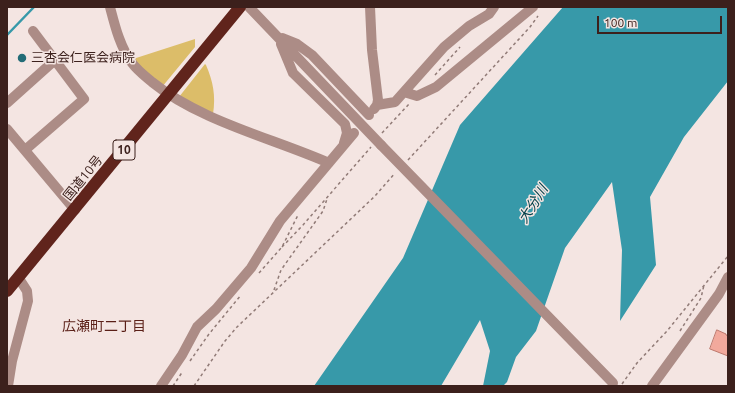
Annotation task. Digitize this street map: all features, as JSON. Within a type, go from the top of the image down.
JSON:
[{"type":"highway","name":"国道10号","points":[[7,291],[240,7]]},
{"type":"street","points":[[110,7],[120,41],[132,63],[141,73],[169,95],[189,107],[231,125],[329,163]]},
{"type":"street","points":[[249,7],[616,385]]},
{"type":"street","points":[[277,36],[297,44],[312,55],[368,116],[377,104],[378,100],[372,50],[370,7]]},
{"type":"street","points":[[377,104],[395,102],[444,47],[469,26],[489,14],[494,7]]},
{"type":"street","points":[[404,92],[417,96],[436,87],[537,9]]},
{"type":"street","points":[[25,150],[84,99],[33,31]]},
{"type":"street","points":[[277,36],[293,73],[344,124],[347,133],[342,147]]},
{"type":"street","points":[[7,103],[55,60]]},
{"type":"street","points":[[7,129],[75,210]]},
{"type":"street","points":[[161,386],[182,355],[197,327],[216,309],[251,268],[280,221],[354,133]]},
{"type":"street","points":[[8,386],[12,361],[28,301],[27,291],[18,277]]},
{"type":"street","points":[[652,386],[719,294],[728,277]]},
{"type":"path","points":[[407,161],[530,27],[537,9]]},
{"type":"path","points":[[432,78],[463,43]]},
{"type":"path","points":[[282,247],[379,142],[417,96]]},
{"type":"path","points":[[194,386],[236,327],[375,196],[397,172]]},
{"type":"path","points":[[274,292],[281,270],[323,211],[328,197]]},
{"type":"path","points":[[616,385],[667,331],[728,256]]},
{"type":"shaded area","points":[[195,39],[195,47],[162,87],[133,59]]},
{"type":"shaded area","points":[[205,64],[213,89],[213,114],[179,97]]},
{"type":"water","name":"大分川","points":[[563,7],[728,7],[728,81],[684,137],[650,197],[656,265],[620,321],[622,250],[612,182],[565,248],[536,331],[516,357],[507,382],[503,386],[483,386],[490,351],[480,320],[441,386],[314,386],[403,258],[460,125]]},
{"type":"building","points":[[717,330],[728,336],[728,356],[710,349]]},
{"type":"waterway","points":[[7,35],[34,7]]},
{"type":"place","name":"三杏会仁医会病院","points":[[22,58]]},
{"type":"district","name":"広瀬町二丁目","points":[[104,326]]}]
